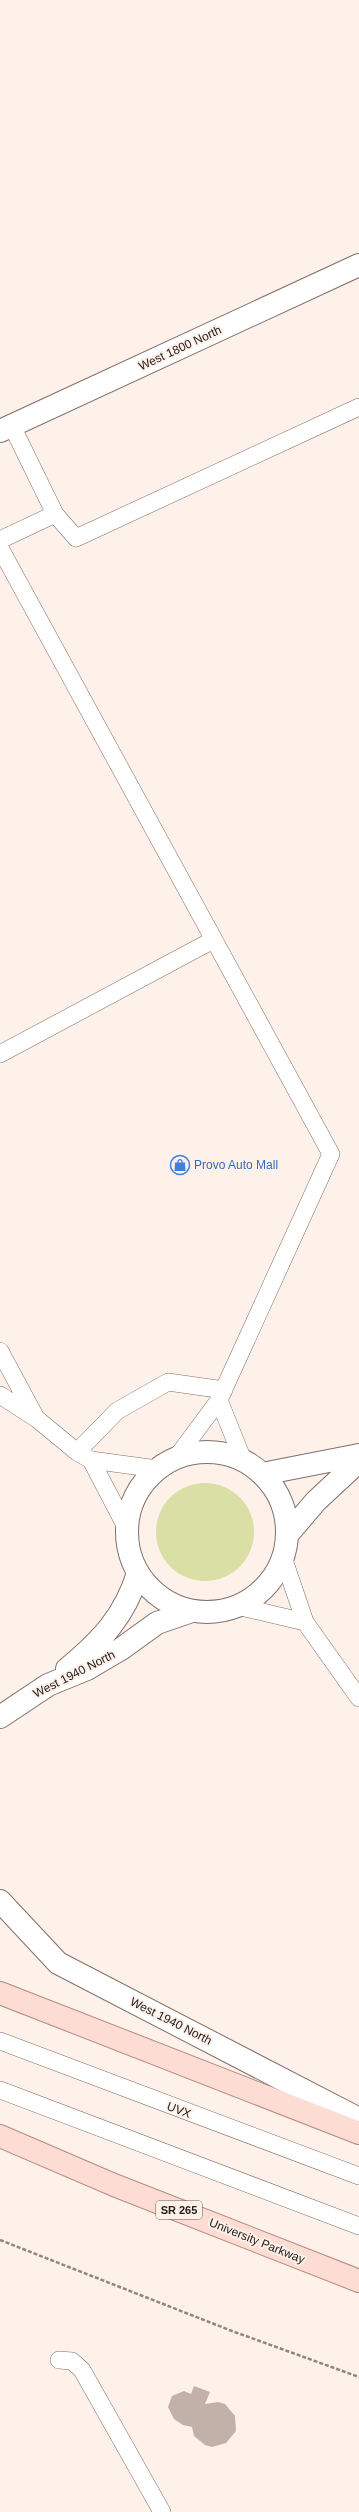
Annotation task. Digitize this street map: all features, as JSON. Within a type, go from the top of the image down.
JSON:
[{"type":"main road","points":[[0,1993],[359,2132]]},
{"type":"main road","name":"University Parkway","points":[[0,2136],[114,2185],[359,2281]]},
{"type":"street","name":"West 1800 North","points":[[6,428],[359,265]]},
{"type":"street","points":[[206,1452],[222,1453],[243,1460],[262,1474],[276,1491],[286,1512],[287,1535],[283,1558],[273,1578],[258,1595],[237,1606],[215,1612],[192,1611],[171,1604],[158,1595],[138,1573],[129,1552],[127,1529],[131,1507],[141,1486],[157,1470],[176,1458],[206,1452]]},
{"type":"street","points":[[262,1474],[359,1455]]},
{"type":"street","points":[[287,1535],[316,1501],[359,1461]]},
{"type":"street","points":[[48,1686],[97,1643],[118,1619],[131,1596],[138,1573]]},
{"type":"street","name":"West 1940 North","points":[[0,1717],[48,1686],[94,1665],[121,1649],[157,1623],[192,1611]]},
{"type":"street","name":"West 1940 North","points":[[0,1901],[58,1962],[359,2119]]},
{"type":"lane","points":[[6,428],[55,514],[76,538],[359,407]]},
{"type":"lane","points":[[0,540],[55,514]]},
{"type":"lane","points":[[0,548],[331,1154],[222,1395],[176,1458]]},
{"type":"lane","points":[[0,1054],[214,940]]},
{"type":"lane","points":[[0,1351],[37,1419]]},
{"type":"lane","points":[[84,1456],[117,1411],[168,1382],[222,1395]]},
{"type":"lane","points":[[0,1395],[37,1419],[84,1456],[127,1529]]},
{"type":"lane","points":[[222,1395],[243,1460]]},
{"type":"lane","points":[[84,1456],[157,1470]]},
{"type":"lane","points":[[283,1558],[305,1622],[359,1698]]},
{"type":"lane","points":[[237,1606],[305,1622]]},
{"type":"lane","name":"UVX","points":[[0,2041],[359,2176]]},
{"type":"lane","points":[[0,2090],[359,2226]]},
{"type":"lane","points":[[59,2360],[72,2361],[82,2370],[162,2512]]},
{"type":"path","points":[[0,2240],[232,2331],[359,2377]]},
{"type":"green space","points":[[205,1483],[224,1487],[240,1497],[250,1513],[254,1532],[250,1551],[240,1567],[224,1577],[205,1581],[186,1577],[170,1567],[160,1551],[156,1532],[160,1513],[170,1497],[186,1487]]},
{"type":"building","points":[[194,2386],[210,2392],[205,2404],[218,2402],[225,2404],[235,2416],[236,2431],[226,2443],[212,2447],[205,2445],[194,2436],[192,2427],[183,2425],[174,2419],[168,2407],[172,2396],[184,2391],[191,2394]]},
{"type":"place","name":"Provo Auto Mall","points":[[180,1165]]}]
